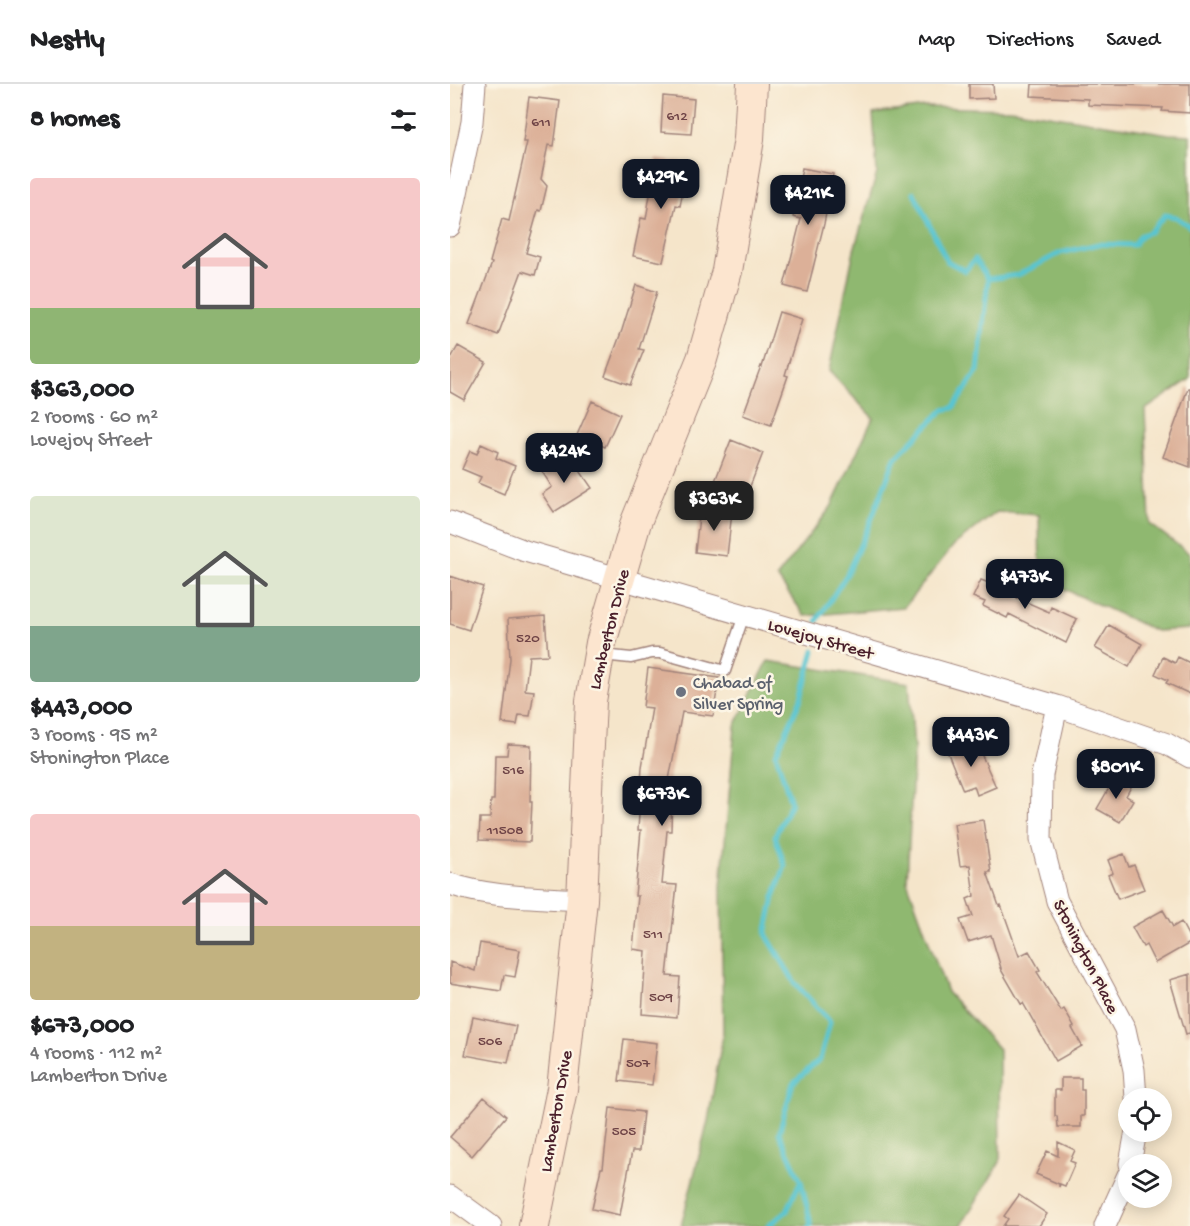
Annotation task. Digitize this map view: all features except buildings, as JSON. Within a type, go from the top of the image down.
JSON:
[{"type":"street","points":[[452,213],[472,122],[475,84]]},
{"type":"street","name":"Lamberton Drive","points":[[534,1226],[562,1089],[582,900],[591,700],[599,655],[636,522],[702,359],[727,271],[749,139],[752,84]]},
{"type":"street","name":"Lovejoy Street","points":[[450,522],[525,551],[1058,706],[1167,744],[1190,757]]},
{"type":"street","name":"Stonington Place","points":[[1058,706],[1041,775],[1041,838],[1057,901],[1125,1029],[1134,1070],[1135,1088]]},
{"type":"street","points":[[450,884],[498,894],[582,900]]},
{"type":"street","points":[[450,1196],[490,1226]]},
{"type":"street","points":[[1105,1226],[1118,1197]]},
{"type":"lane","points":[[599,655],[631,658],[660,653],[725,671],[744,615]]},
{"type":"green space","points":[[925,107],[1011,109],[1169,134],[1190,135],[1190,379],[1145,410],[1150,524],[1190,554],[1190,629],[1156,631],[1040,578],[1039,515],[997,512],[954,545],[904,607],[805,616],[777,577],[831,507],[873,418],[829,371],[854,250],[877,173],[873,114]]},
{"type":"green space","points":[[768,661],[909,683],[914,748],[907,881],[947,992],[999,1049],[1000,1162],[961,1226],[681,1226],[708,1121],[723,1034],[721,887],[735,726]]},
{"type":"waterway","points":[[914,193],[947,261],[965,271],[975,259],[988,279]]},
{"type":"waterway","points":[[817,621],[847,574],[895,458],[943,410],[953,408],[978,371],[988,279],[1018,275],[1060,253],[1098,244],[1134,245],[1141,235],[1150,232],[1165,215],[1176,217],[1190,227]]},
{"type":"waterway","points":[[809,1226],[811,1224],[801,1181],[779,1133],[793,1083],[820,1059],[830,1022],[795,983],[766,934],[774,897],[785,866],[775,836],[791,803],[776,754],[800,701],[814,651]]},
{"type":"waterway","points":[[768,1226],[787,1211],[800,1182]]},
{"type":"place","name":"Chabad of Silver Spring","points":[[681,692]]}]
